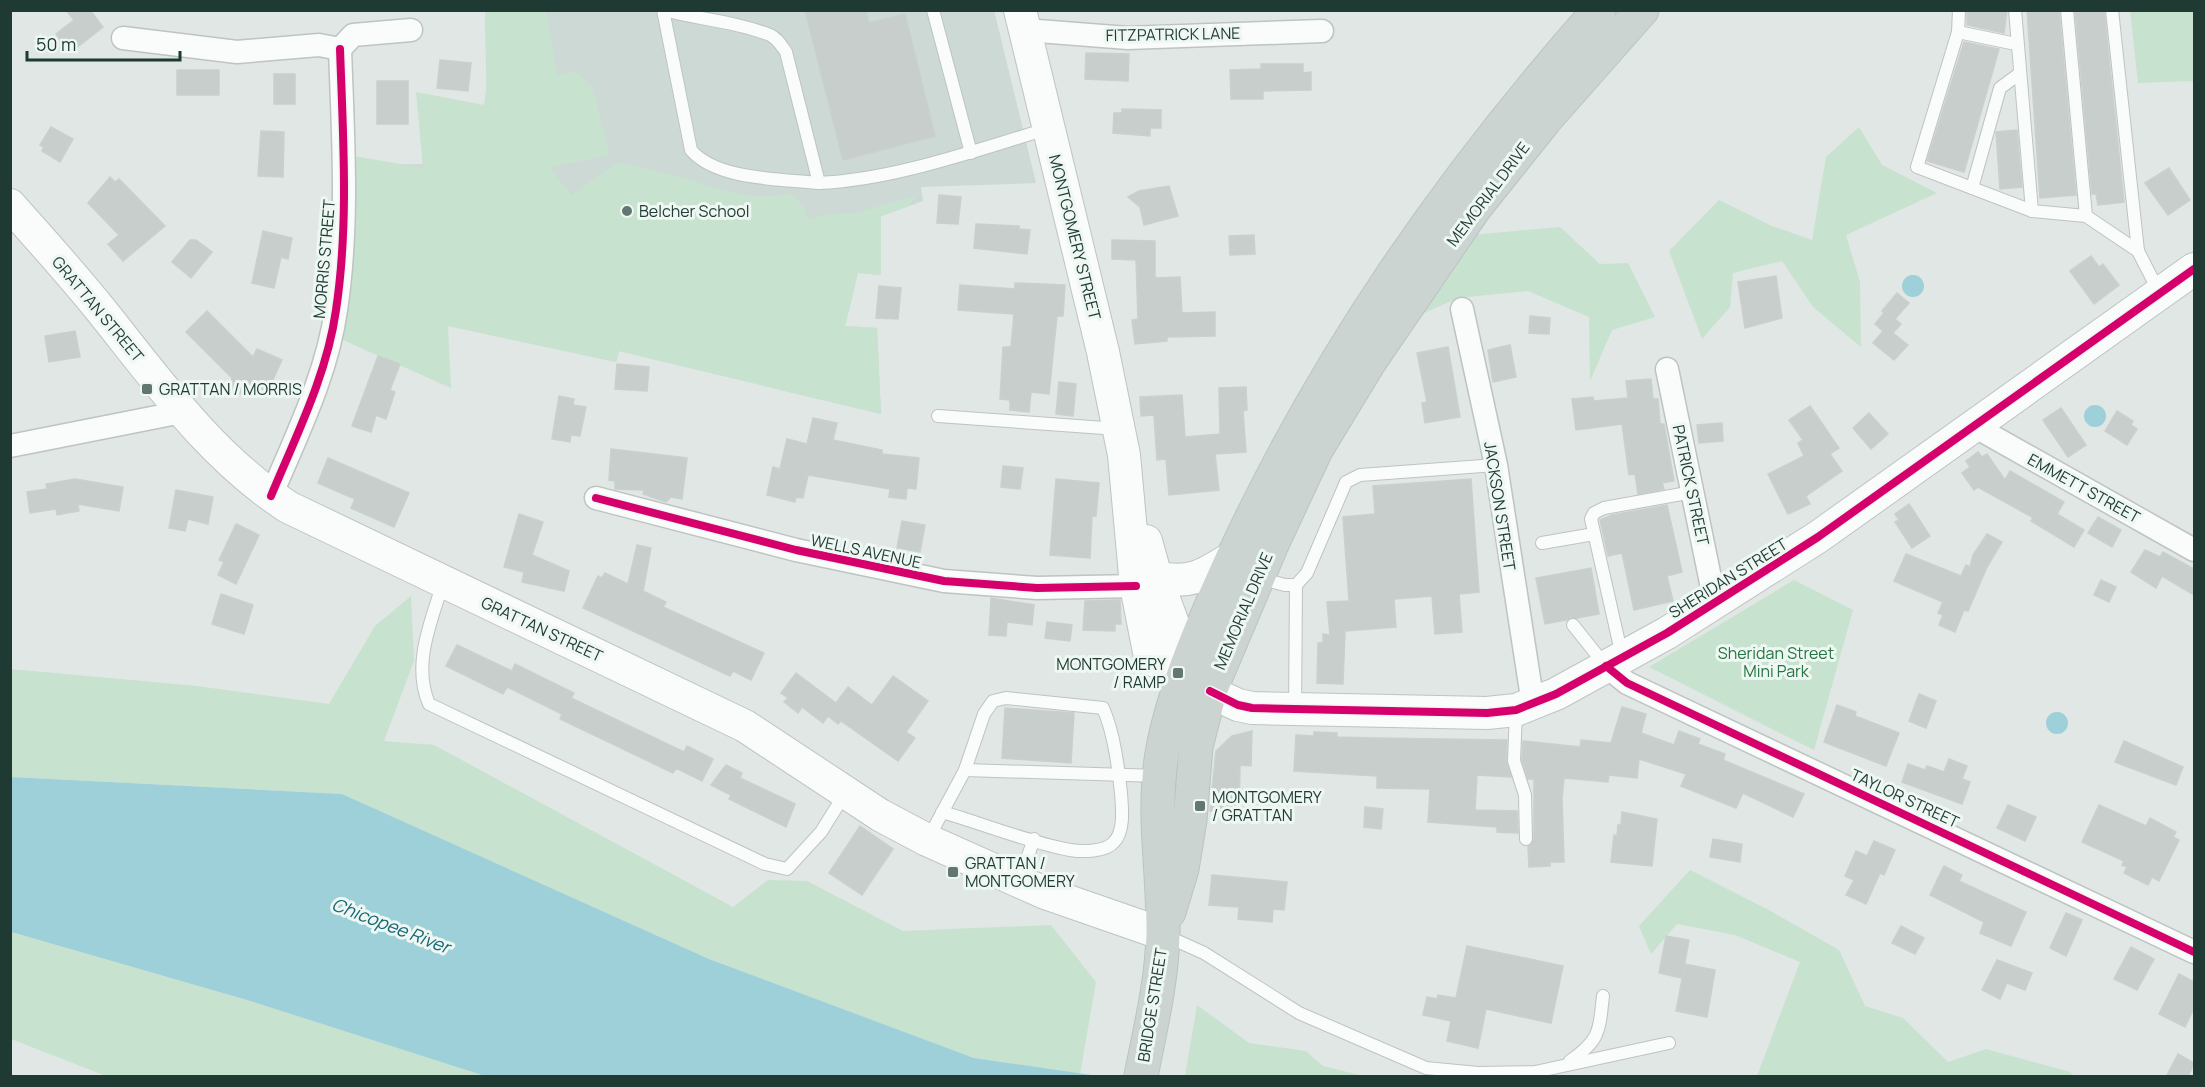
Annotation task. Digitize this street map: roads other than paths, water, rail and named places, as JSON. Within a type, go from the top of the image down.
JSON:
[{"type":"main road","name":"MEMORIAL DRIVE","points":[[1245,567],[1304,417],[1386,281],[1478,155],[1599,10]]},
{"type":"main road","name":"MEMORIAL DRIVE","points":[[1163,934],[1172,847],[1176,776],[1173,707],[1197,686],[1212,603],[1245,567],[1364,369],[1430,272],[1514,157],[1642,10]]},
{"type":"main road","name":"MONTGOMERY STREET","points":[[1022,20],[1119,430],[1144,593],[1176,632],[1197,686]]},
{"type":"main road","name":"GRATTAN STREET","points":[[10,205],[98,306],[183,412],[230,462],[271,496],[326,526],[443,583],[745,726],[880,815],[927,840],[1019,882],[1163,934]]},
{"type":"main road","name":"SHERIDAN STREET","points":[[1197,686],[1238,705],[1296,705],[1327,710],[1487,713],[1524,707],[1614,662],[1818,537],[2194,269]]},
{"type":"main road","name":"MEMORIAL DRIVE","points":[[1144,593],[1245,567]]},
{"type":"main road","name":"BRIDGE STREET","points":[[1142,1069],[1160,973],[1163,934]]},
{"type":"street","name":"FITZPATRICK LANE","points":[[1022,20],[1128,38],[1322,31]]},
{"type":"street","points":[[123,38],[237,52],[319,45],[340,49],[353,35],[411,30]]},
{"type":"street","name":"MORRIS STREET","points":[[271,496],[325,359],[336,311],[342,249],[344,166],[340,49]]},
{"type":"street","name":"JACKSON STREET","points":[[1462,309],[1496,465],[1524,707]]},
{"type":"street","name":"PATRICK STREET","points":[[1667,369],[1715,602]]},
{"type":"street","points":[[10,446],[183,412]]},
{"type":"street","name":"EMMETT STREET","points":[[1974,426],[2194,550]]},
{"type":"street","name":"WELLS AVENUE","points":[[596,498],[796,550],[944,581],[1144,593]]},
{"type":"street","name":"TAYLOR STREET","points":[[1614,662],[1628,683],[2194,951]]},
{"type":"lane","points":[[819,183],[786,52],[778,41],[771,35],[663,10],[691,150],[700,161],[739,173],[819,183],[845,182],[971,153],[1049,129]]},
{"type":"lane","points":[[933,10],[971,153]]},
{"type":"lane","points":[[1959,10],[1958,32],[1917,167],[2032,211],[2086,216],[2138,251]]},
{"type":"lane","points":[[2015,10],[2016,44],[2032,211]]},
{"type":"lane","points":[[2067,10],[2086,216]]},
{"type":"lane","points":[[2112,10],[2138,251],[2160,294]]},
{"type":"lane","points":[[1958,32],[2016,44]]},
{"type":"lane","points":[[1972,188],[2000,88],[2019,74]]},
{"type":"lane","points":[[938,416],[1119,430]]},
{"type":"lane","points":[[1296,705],[1296,585],[1307,573],[1346,482],[1360,475],[1496,465]]},
{"type":"lane","points":[[1614,662],[1591,519],[1594,513],[1604,508],[1693,492]]},
{"type":"lane","points":[[1542,543],[1594,534]]},
{"type":"lane","points":[[1245,567],[1285,585],[1296,585]]},
{"type":"lane","points":[[443,583],[423,648],[423,692],[429,704],[765,864],[787,869],[821,832],[846,792]]},
{"type":"lane","points":[[1573,625],[1614,662]]},
{"type":"lane","points":[[927,840],[942,812],[965,770],[988,706],[993,701],[1006,698],[1103,708],[1119,775],[1122,810],[1116,841],[1110,846],[1094,850],[1072,850],[942,812]]},
{"type":"lane","points":[[1524,707],[1514,761],[1525,795],[1526,839]]},
{"type":"lane","points":[[965,770],[1176,776]]},
{"type":"lane","points":[[1019,882],[1034,839]]},
{"type":"lane","points":[[1163,934],[1204,953],[1299,1013],[1426,1068],[1478,1073],[1534,1072],[1669,1043]]},
{"type":"lane","points":[[1564,1065],[1590,1047],[1599,1034],[1603,996]]},
{"type":"water","points":[[1913,275],[1921,278],[1924,286],[1921,294],[1913,297],[1905,294],[1902,286],[1905,278]]},
{"type":"water","points":[[2095,405],[2103,408],[2106,416],[2103,424],[2095,427],[2087,424],[2084,416],[2087,408]]},
{"type":"water","points":[[2057,712],[2065,715],[2068,723],[2065,731],[2057,734],[2049,731],[2046,723],[2049,715]]},
{"type":"water","name":"Chicopee River","points":[[11,777],[342,794],[709,959],[974,1058],[1098,1076],[485,1076],[247,1000],[11,932]]},
{"type":"place","name":"Belcher School","points":[[627,211]]},
{"type":"place","name":"GRATTAN / MORRIS","points":[[147,389]]},
{"type":"place","name":"MONTGOMERY / RAMP","points":[[1178,673]]},
{"type":"place","name":"MONTGOMERY / GRATTAN","points":[[1200,806]]},
{"type":"place","name":"GRATTAN / MONTGOMERY","points":[[953,872]]},
{"type":"park label","name":"Sheridan Street Mini Park","points":[[1776,662]]}]
